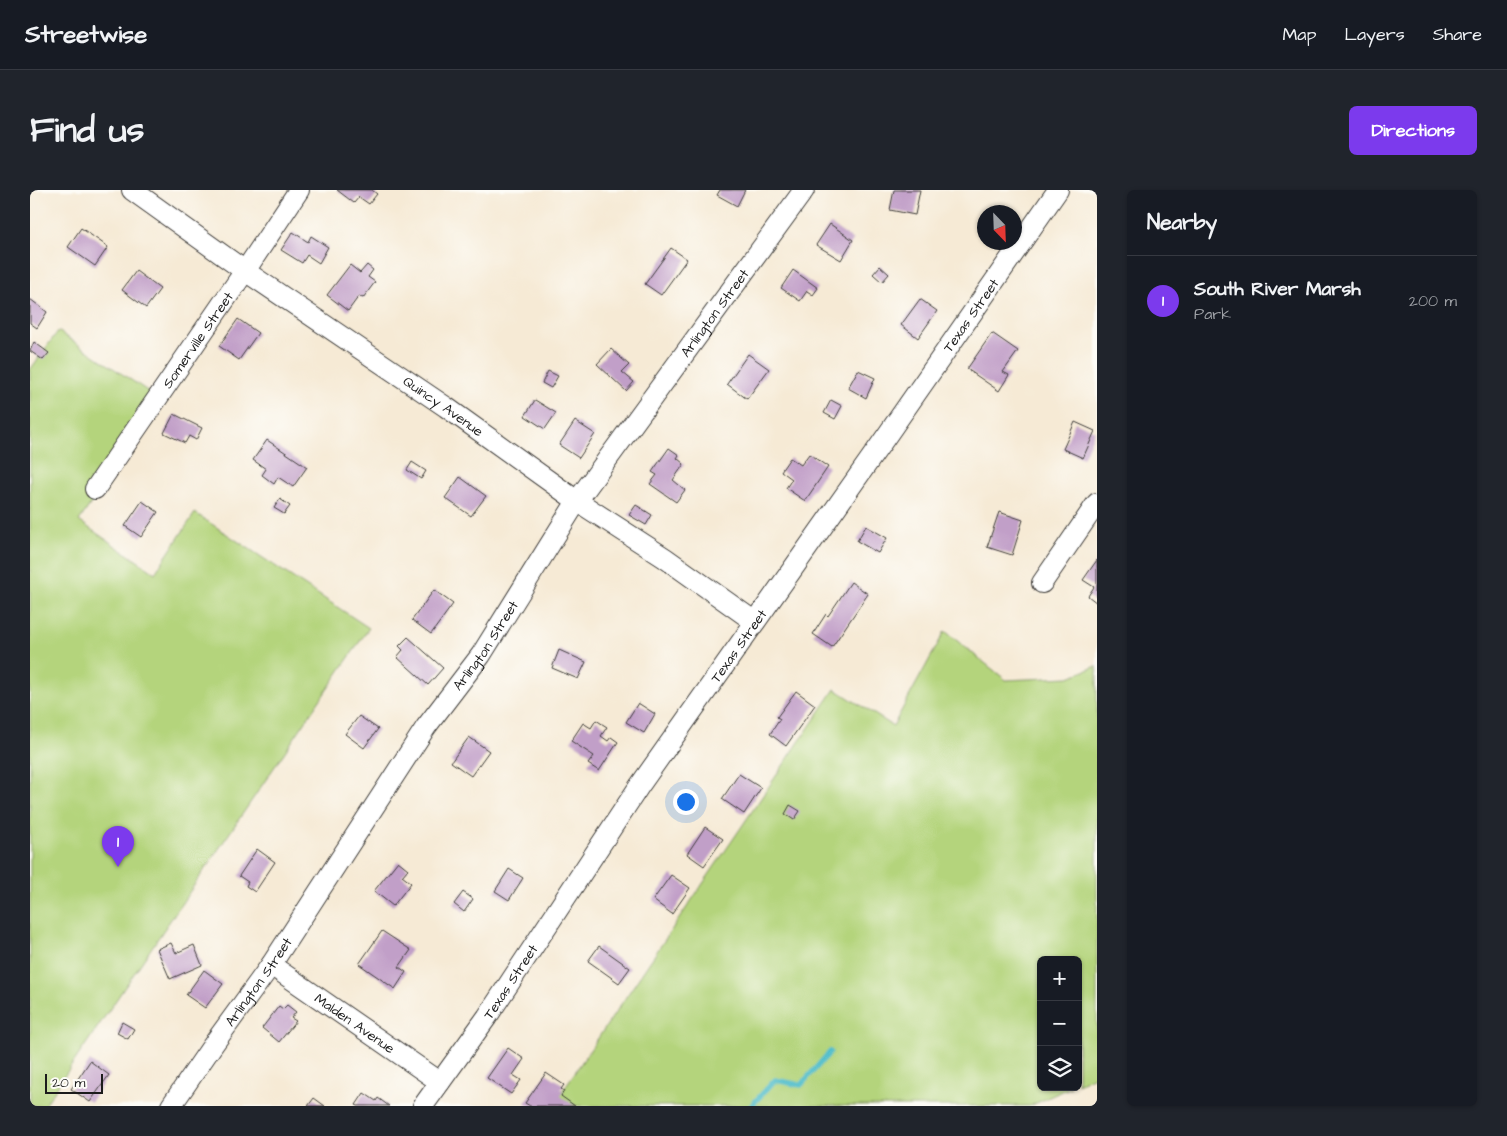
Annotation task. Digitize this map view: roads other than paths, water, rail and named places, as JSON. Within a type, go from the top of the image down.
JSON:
[{"type":"street","name":"Quincy Avenue","points":[[132,190],[245,271],[446,407],[577,501],[665,558],[755,622]]},
{"type":"street","name":"Somerville Street","points":[[95,488],[299,190]]},
{"type":"street","name":"Arlington Street","points":[[171,1106],[214,1042],[271,965],[426,727],[481,655],[577,501],[804,190]]},
{"type":"street","name":"Texas Street","points":[[423,1106],[487,1017],[640,785],[1058,190]]},
{"type":"street","points":[[1042,583],[1097,503]]},
{"type":"street","name":"Malden Avenue","points":[[271,965],[440,1082]]},
{"type":"waterway","points":[[751,1106],[775,1080],[801,1085],[830,1052]]},
{"type":"place","name":"South River Marsh","points":[[118,867]]}]
